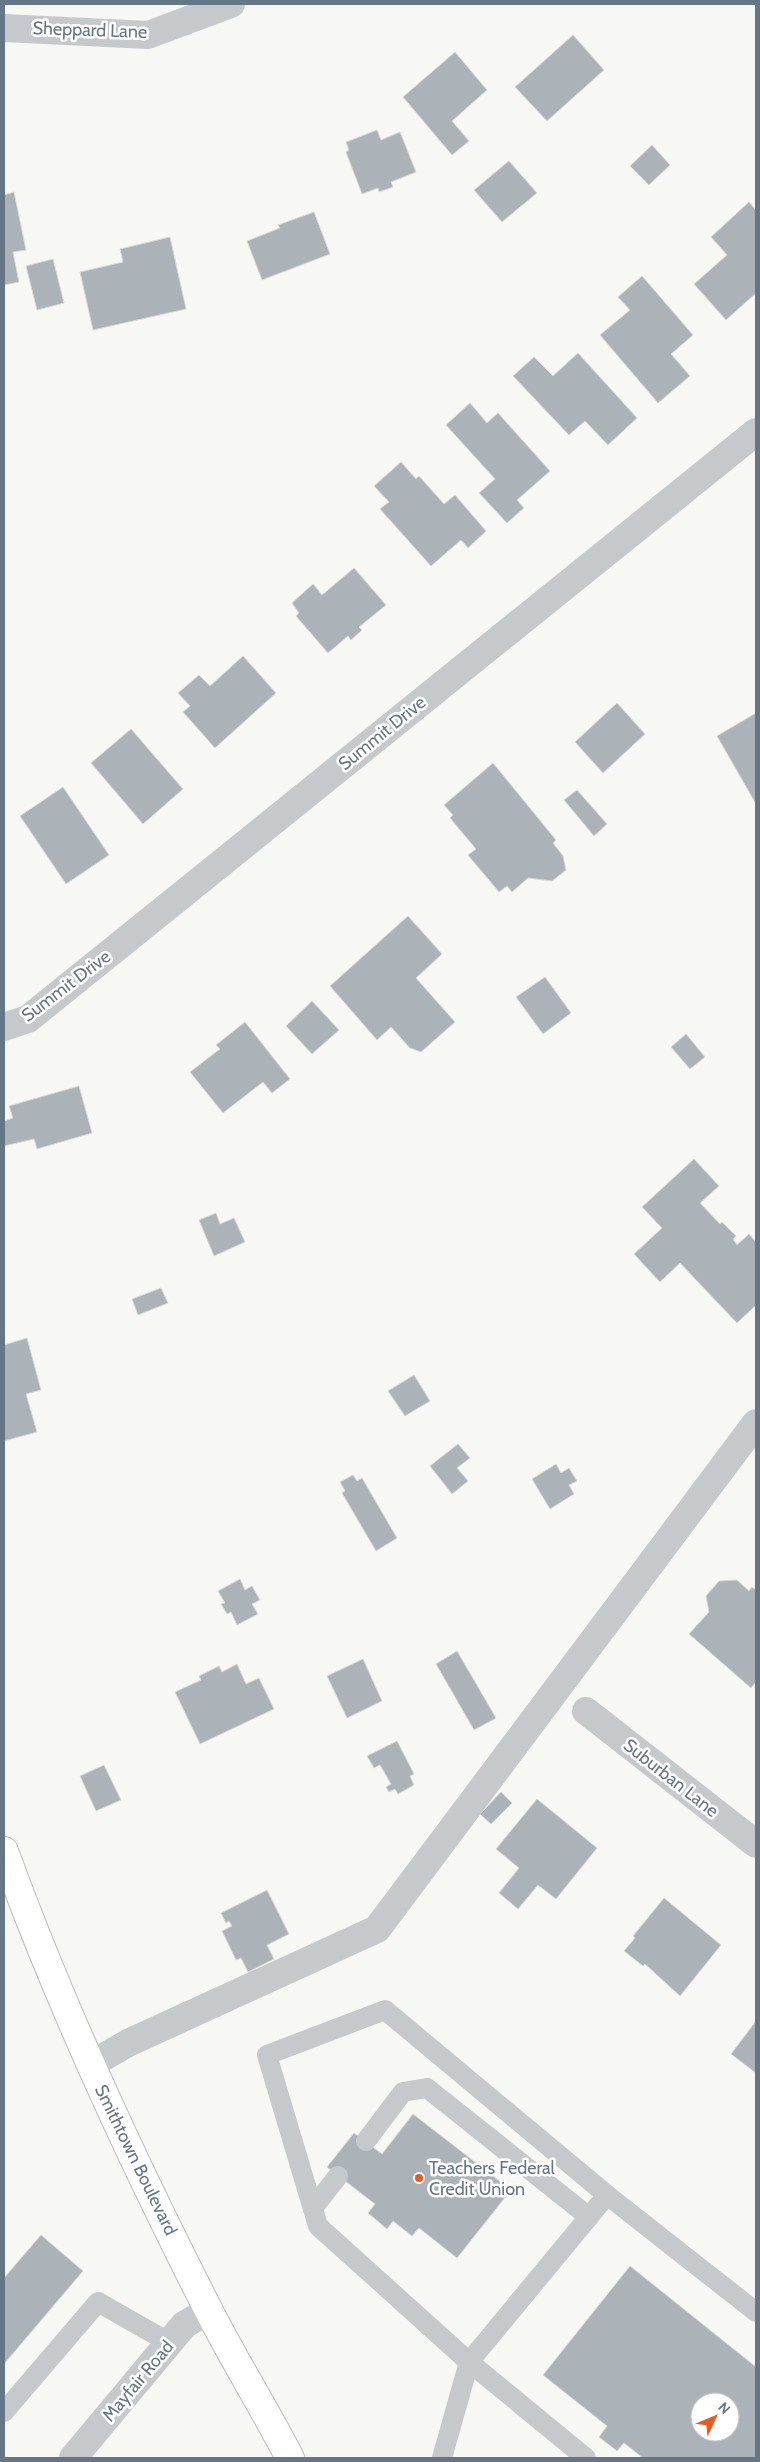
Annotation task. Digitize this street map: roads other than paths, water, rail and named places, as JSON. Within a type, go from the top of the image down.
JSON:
[{"type":"main road","name":"Smithtown Boulevard","points":[[4,1851],[24,1905],[90,2065],[209,2310],[290,2458]]},
{"type":"street","name":"Sheppard Lane","points":[[4,28],[148,35],[231,4]]},
{"type":"street","name":"Summit Drive","points":[[4,1027],[28,1019],[756,432]]},
{"type":"street","points":[[90,2065],[128,2043],[377,1929],[756,1423]]},
{"type":"street","name":"Suburban Lane","points":[[586,1712],[756,1844]]},
{"type":"street","name":"Mayfair Road","points":[[73,2458],[184,2326],[209,2310]]},
{"type":"lane","points":[[586,2458],[469,2362],[318,2226],[267,2055],[385,2010],[607,2195],[756,2312]]},
{"type":"lane","points":[[366,2141],[403,2092],[427,2088],[589,2217]]},
{"type":"lane","points":[[313,2208],[338,2176]]},
{"type":"lane","points":[[442,2458],[469,2362],[607,2195]]},
{"type":"lane","points":[[4,2412],[98,2302],[170,2343]]},
{"type":"place","name":"Teachers Federal Credit Union","points":[[419,2178]]}]
